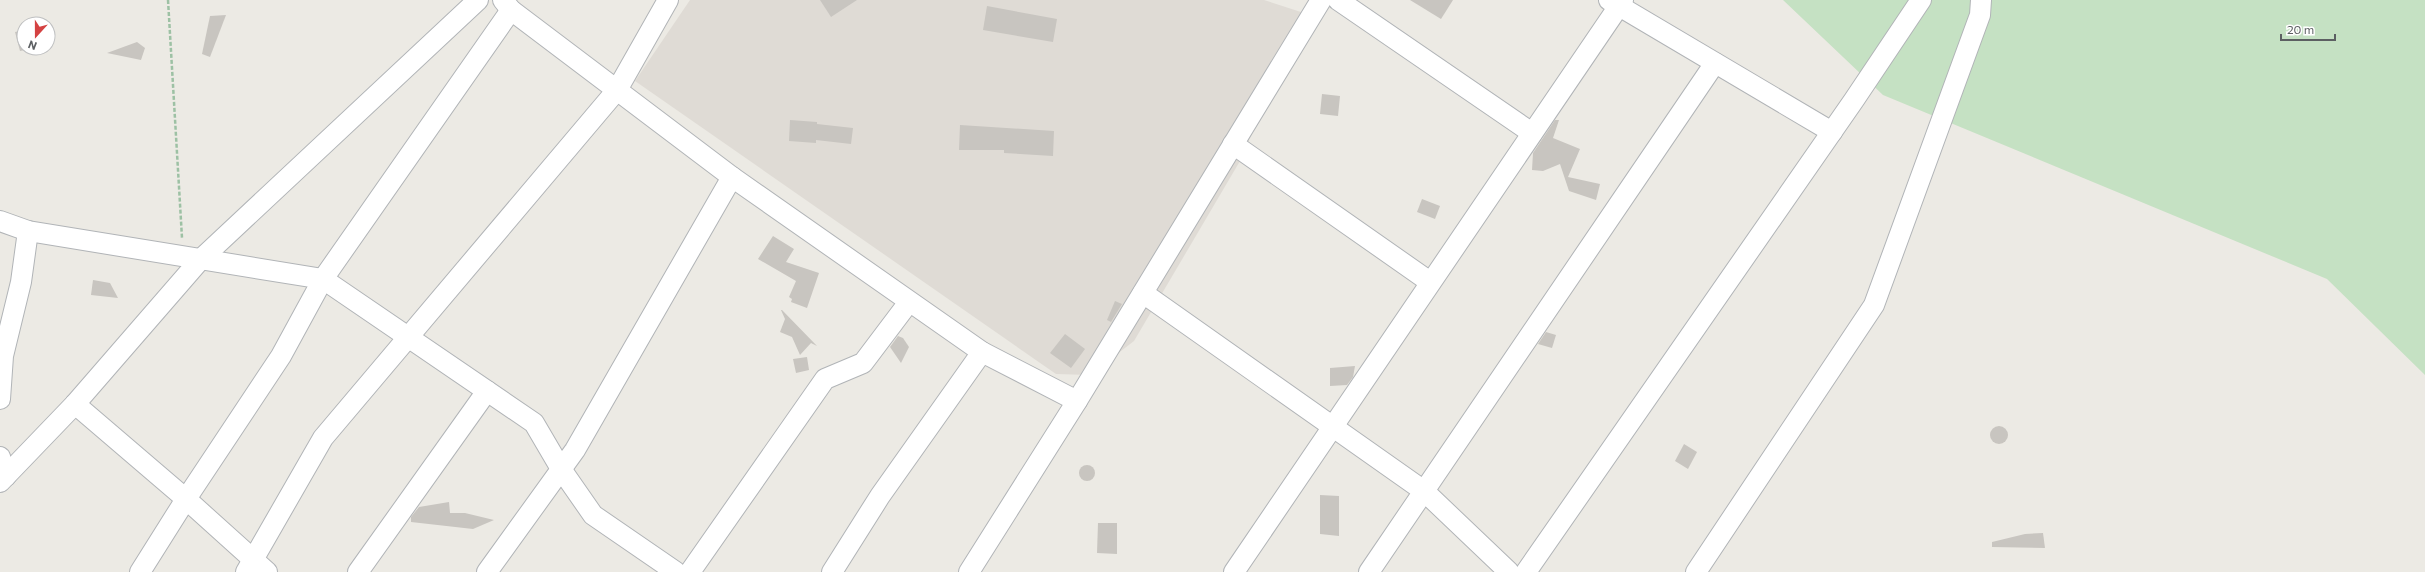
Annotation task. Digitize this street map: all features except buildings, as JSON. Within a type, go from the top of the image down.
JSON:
[{"type":"street","points":[[3,479],[75,404],[191,258],[478,0]]},
{"type":"street","points":[[75,404],[186,499],[255,568],[324,438],[617,90],[668,0]]},
{"type":"street","points":[[969,572],[1077,401],[1321,0]]},
{"type":"street","points":[[1338,0],[1532,133]]},
{"type":"street","points":[[1526,572],[1832,132],[1921,0]]},
{"type":"street","points":[[1696,572],[1874,305],[1980,15],[1981,0]]},
{"type":"street","points":[[1234,572],[1532,133],[1617,2],[1715,63],[1832,132]]},
{"type":"street","points":[[140,572],[186,499],[281,356],[323,279],[507,5],[732,177],[909,302],[982,352],[1077,401]]},
{"type":"street","points":[[1369,572],[1715,63]]},
{"type":"street","points":[[1233,144],[1430,282]]},
{"type":"street","points":[[487,572],[579,443],[732,177]]},
{"type":"street","points":[[0,221],[28,231],[323,279],[534,423],[561,469],[593,515],[676,572]]},
{"type":"street","points":[[0,399],[3,356],[21,282],[28,231]]},
{"type":"street","points":[[1143,293],[1424,491],[1510,572]]},
{"type":"street","points":[[690,572],[825,379],[863,363],[909,302]]},
{"type":"street","points":[[832,572],[880,496],[982,352]]},
{"type":"street","points":[[358,572],[487,391]]},
{"type":"street","points":[[0,457],[3,479]]},
{"type":"path","points":[[168,0],[191,258]]},
{"type":"shaded area","points":[[690,0],[1264,0],[1304,13],[1240,161],[1134,341],[1090,375],[1056,374],[635,81]]},
{"type":"green space","points":[[1783,0],[2425,0],[2425,375],[2327,279],[1883,95]]}]
